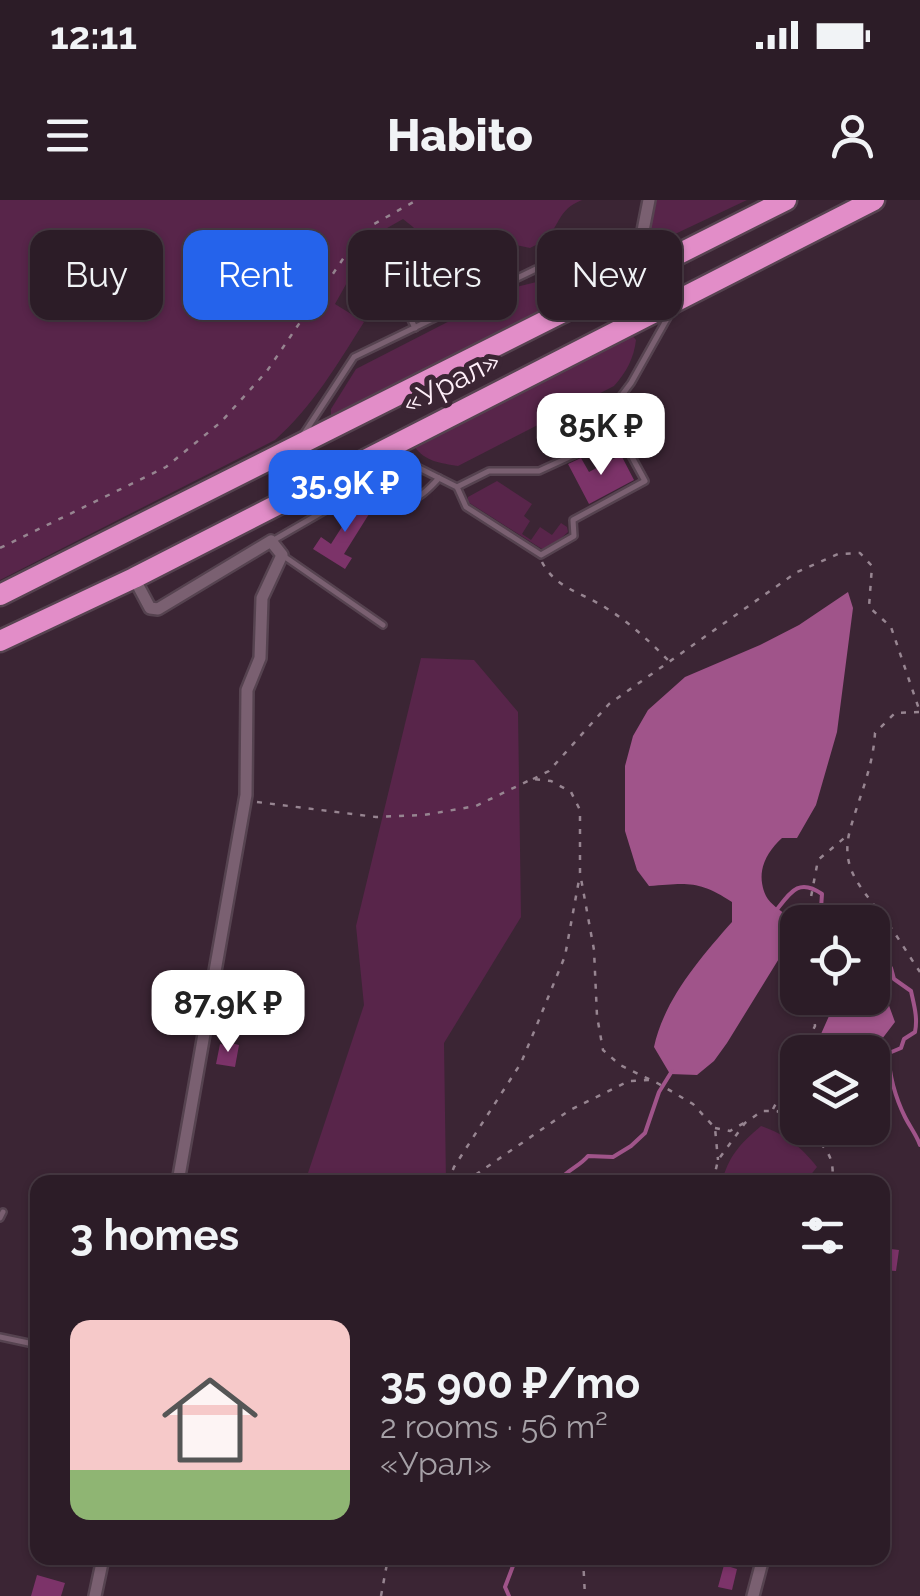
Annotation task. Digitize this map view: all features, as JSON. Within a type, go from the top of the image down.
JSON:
[{"type":"highway","name":"«Урал»","points":[[682,250],[786,200]]},
{"type":"highway","name":"«Урал»","points":[[682,298],[874,200]]},
{"type":"highway","name":"«Урал»","points":[[0,595],[543,320]]},
{"type":"highway","name":"«Урал»","points":[[0,641],[134,578],[640,320]]},
{"type":"street","points":[[643,230],[648,200]]},
{"type":"street","points":[[134,578],[150,608],[158,609],[271,541],[282,556],[262,598],[260,658],[247,690],[245,801],[179,1175]]},
{"type":"street","points":[[95,1596],[102,1565]]},
{"type":"street","points":[[753,1596],[761,1565]]},
{"type":"lane","points":[[411,320],[415,328]]},
{"type":"lane","points":[[296,446],[354,357],[431,320]]},
{"type":"lane","points":[[457,487],[489,471],[538,471],[578,453],[631,382],[666,320]]},
{"type":"lane","points":[[384,451],[457,487],[466,506],[541,555],[574,536],[573,520],[645,481],[609,414]]},
{"type":"lane","points":[[271,541],[364,488],[376,488],[403,503],[429,489],[438,478]]},
{"type":"lane","points":[[282,556],[383,625]]},
{"type":"lane","points":[[0,1337],[30,1343]]},
{"type":"path","points":[[0,548],[166,467],[221,422],[267,371],[346,254],[374,224],[417,200]]},
{"type":"path","points":[[245,801],[360,816],[424,816],[476,806],[549,771],[610,704],[797,572],[838,554],[860,553],[872,566],[869,606],[891,627],[920,712],[896,712],[876,732],[874,759],[849,834],[847,857],[857,885],[920,972]]},
{"type":"path","points":[[538,554],[549,574],[606,608],[670,661]]},
{"type":"path","points":[[451,1175],[520,1063],[566,956],[580,873],[580,810],[572,792],[551,781],[532,779]]},
{"type":"path","points":[[813,905],[818,860],[849,834]]},
{"type":"path","points":[[580,873],[594,950],[603,1050],[620,1065],[693,1104],[714,1128],[718,1160],[715,1175]]},
{"type":"path","points":[[475,1175],[581,1104],[629,1081],[651,1080]]},
{"type":"path","points":[[772,1111],[780,1096]]},
{"type":"path","points":[[714,1128],[730,1131],[762,1112],[780,1113]]},
{"type":"path","points":[[718,1160],[746,1123]]},
{"type":"path","points":[[821,1145],[831,1157],[833,1175]]},
{"type":"path","points":[[381,1596],[387,1565]]},
{"type":"path","points":[[584,1565],[586,1596]]},
{"type":"shaded area","points":[[0,200],[582,200],[568,208],[553,230],[537,230],[537,244],[530,248],[517,245],[517,230],[416,230],[403,219],[384,230],[348,230],[348,281],[335,304],[348,312],[348,320],[364,322],[313,399],[289,427],[275,440],[0,580]]},
{"type":"shaded area","points":[[653,200],[747,200],[682,231],[649,230]]},
{"type":"shaded area","points":[[537,282],[537,315],[331,417],[331,409],[356,369],[452,320],[517,320],[517,287]]},
{"type":"shaded area","points":[[630,333],[636,340],[633,353],[614,386],[458,466],[428,459],[414,446],[418,440]]},
{"type":"shaded area","points":[[497,481],[532,504],[524,516],[530,521],[522,534],[531,540],[540,527],[552,535],[561,523],[568,532],[542,549],[468,502],[468,497]]},
{"type":"shaded area","points":[[848,592],[853,608],[837,732],[816,805],[797,838],[782,838],[776,844],[762,871],[766,896],[780,910],[780,957],[714,1061],[697,1075],[670,1074],[654,1047],[659,1030],[685,980],[732,922],[732,902],[692,885],[649,886],[637,870],[625,831],[625,766],[633,736],[648,710],[685,677],[799,625]]},
{"type":"shaded area","points":[[421,658],[474,660],[518,712],[521,917],[444,1043],[446,1175],[307,1175],[364,1005],[356,926]]},
{"type":"shaded area","points":[[890,1008],[895,1022],[885,1035],[821,1035],[829,1015],[890,1015]]},
{"type":"shaded area","points":[[761,1126],[780,1134],[780,1145],[796,1145],[817,1167],[811,1175],[724,1175],[736,1151]]},
{"type":"building","points":[[621,455],[634,480],[589,504],[568,464],[581,458],[589,472]]},
{"type":"building","points":[[361,497],[374,506],[344,554],[352,558],[345,569],[313,549],[321,537],[331,544]]},
{"type":"building","points":[[220,1044],[239,1045],[235,1067],[216,1064]]},
{"type":"building","points":[[890,1249],[899,1250],[896,1271],[890,1271]]},
{"type":"building","points":[[724,1565],[737,1569],[732,1590],[718,1587]]},
{"type":"building","points":[[37,1575],[65,1583],[61,1596],[31,1596]]},
{"type":"waterway","points":[[780,905],[801,887],[822,894],[821,905]]},
{"type":"waterway","points":[[775,912],[780,906]]},
{"type":"waterway","points":[[890,967],[894,979],[911,991],[916,1017],[915,1032],[904,1039],[901,1048],[889,1053],[889,1061],[899,1102],[920,1145]]},
{"type":"waterway","points":[[564,1175],[588,1156],[613,1157],[645,1133],[659,1092],[672,1071]]},
{"type":"waterway","points":[[509,1596],[505,1587],[513,1565]]}]
